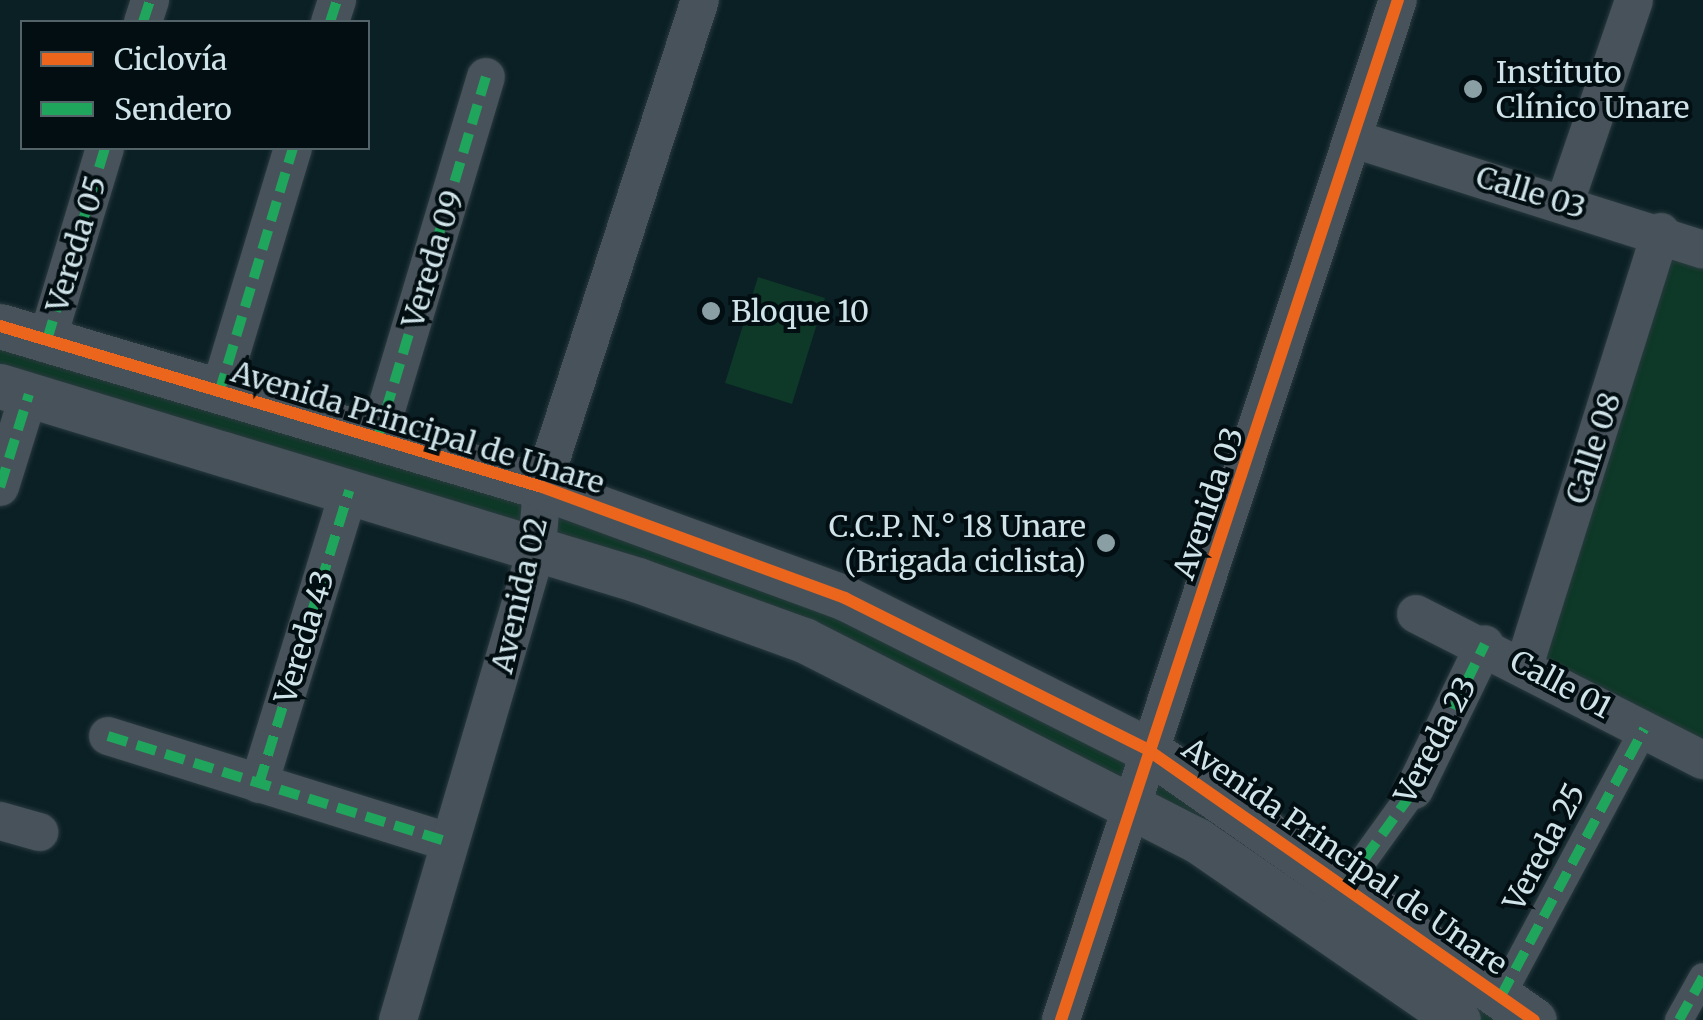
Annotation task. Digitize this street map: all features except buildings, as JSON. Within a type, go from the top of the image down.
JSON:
[{"type":"street","name":"Avenida 02","points":[[398,1020],[446,841],[537,548],[542,487],[700,0]]},
{"type":"street","name":"Avenida 03","points":[[1061,1020],[1148,750],[1357,140],[1398,0]]},
{"type":"street","points":[[1566,202],[1634,0]]},
{"type":"street","name":"Vereda 09","points":[[377,440],[486,77]]},
{"type":"street","name":"Calle 03","points":[[1357,140],[1661,232],[1703,250]]},
{"type":"street","name":"Vereda 05","points":[[18,325],[104,150]]},
{"type":"street","points":[[220,393],[292,150]]},
{"type":"street","name":"Calle 08","points":[[1524,664],[1661,232]]},
{"type":"street","name":"Avenida Principal de Unare","points":[[18,325],[220,393],[542,487],[844,598],[1148,750],[1348,882],[1517,1008]]},
{"type":"street","points":[[0,487],[15,390],[537,548],[804,640],[1131,806],[1251,872],[1458,1020]]},
{"type":"street","name":"Vereda 43","points":[[258,784],[350,491]]},
{"type":"street","name":"Calle 01","points":[[1416,614],[1485,644],[1703,760]]},
{"type":"street","name":"Vereda 23","points":[[1348,882],[1414,790],[1485,644]]},
{"type":"street","name":"Vereda 25","points":[[1517,1008],[1644,728]]},
{"type":"street","points":[[108,736],[446,841]]},
{"type":"street","points":[[0,820],[39,832]]},
{"type":"street","points":[[1679,1020],[1703,976]]},
{"type":"green space","points":[[1661,232],[1703,250],[1703,760],[1525,663]]},
{"type":"green space","points":[[758,277],[825,298],[792,404],[725,383]]},
{"type":"green space","points":[[0,302],[24,333],[950,647],[1534,1020],[1458,1020],[913,689],[0,386]]},
{"type":"marked path","points":[[144,20],[150,0]]},
{"type":"marked path","points":[[331,20],[337,0]]},
{"type":"marked path","points":[[377,440],[486,77]]},
{"type":"marked path","points":[[47,340],[104,150]]},
{"type":"marked path","points":[[219,393],[292,150]]},
{"type":"marked path","points":[[0,487],[29,394]]},
{"type":"marked path","points":[[259,784],[349,491]]},
{"type":"marked path","points":[[1347,883],[1414,790],[1485,644]]},
{"type":"marked path","points":[[1501,996],[1644,729]]},
{"type":"marked path","points":[[108,736],[446,841]]},
{"type":"marked path","points":[[1679,1020],[1703,977]]},
{"type":"cycle path","points":[[1061,1020],[1398,0]]},
{"type":"cycle path","points":[[0,326],[542,487],[845,598],[1148,750],[1534,1020]]},
{"type":"place","name":"Instituto Clínico Unare","points":[[1473,89]]},
{"type":"place","name":"Bloque 10","points":[[711,311]]},
{"type":"place","name":"C.C.P. N.° 18 Unare (Brigada ciclista)","points":[[1106,543]]}]
